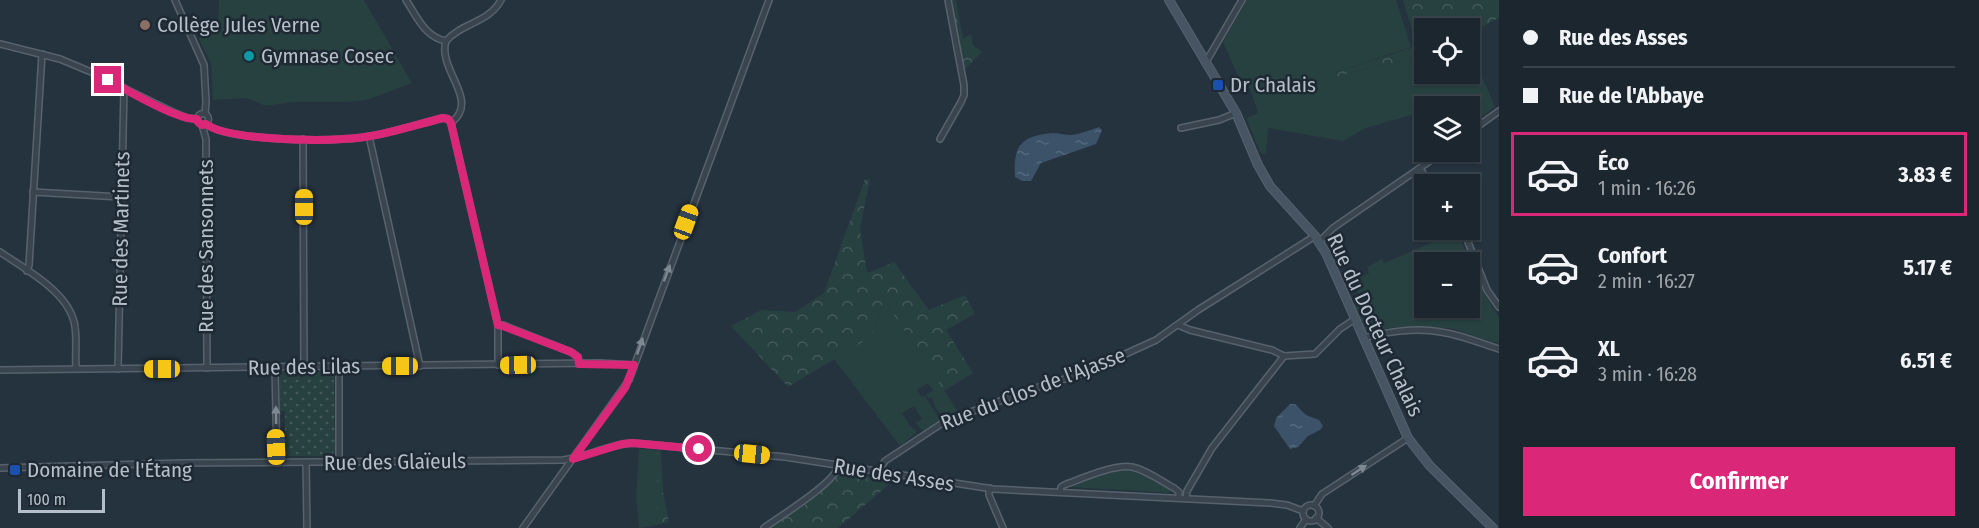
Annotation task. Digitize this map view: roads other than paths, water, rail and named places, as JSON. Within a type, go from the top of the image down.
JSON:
[{"type":"main road","name":"Rue du Docteur Chalais","points":[[1169,0],[1236,113],[1258,165],[1270,186],[1317,239],[1326,253],[1408,438],[1432,468],[1493,528]]},
{"type":"street","points":[[175,0],[204,65],[205,114],[208,120],[204,124]]},
{"type":"street","points":[[406,0],[430,35],[438,40],[446,41]]},
{"type":"street","points":[[451,123],[459,117],[462,108],[455,78],[446,61],[444,48],[446,41],[459,31],[489,15],[497,8],[501,0]]},
{"type":"street","points":[[523,528],[625,388],[770,0]]},
{"type":"street","points":[[940,139],[964,95],[948,0]]},
{"type":"street","points":[[1206,62],[1242,0]]},
{"type":"street","points":[[0,44],[42,54],[81,67],[175,113],[197,119],[198,122],[214,129],[251,136],[344,140],[443,118],[448,119],[451,123],[498,325],[498,365]]},
{"type":"street","points":[[27,271],[42,54]]},
{"type":"street","name":"Rue des Martinets","points":[[118,369],[124,88]]},
{"type":"street","points":[[1480,125],[1499,111]]},
{"type":"street","points":[[1181,129],[1219,120],[1236,113]]},
{"type":"street","points":[[197,119],[199,115],[205,114]]},
{"type":"street","name":"Rue des Sansonnets","points":[[204,124],[206,139],[207,368]]},
{"type":"street","points":[[369,136],[420,366]]},
{"type":"street","points":[[303,139],[304,366]]},
{"type":"street","name":"Rue du Clos de l'Ajasse","points":[[878,472],[885,461],[944,422],[1032,389],[1084,373],[1156,340],[1198,309],[1317,239],[1429,162]]},
{"type":"street","points":[[1420,168],[1423,174]]},
{"type":"street","points":[[33,192],[121,197]]},
{"type":"street","points":[[1467,240],[1487,290],[1499,308]]},
{"type":"street","points":[[0,252],[55,291],[65,301],[75,326],[76,369]]},
{"type":"street","points":[[1178,325],[1272,350],[1284,357],[1315,354],[1340,329],[1354,319]]},
{"type":"street","points":[[498,325],[571,352],[578,357],[579,364]]},
{"type":"street","points":[[1363,338],[1392,331],[1438,331],[1499,349]]},
{"type":"street","points":[[1060,492],[1064,485],[1110,470],[1128,467],[1174,488],[1182,498],[1212,447],[1284,357]]},
{"type":"street","name":"Rue des Lilas","points":[[0,370],[634,365]]},
{"type":"street","points":[[339,366],[339,462]]},
{"type":"street","points":[[275,367],[277,463]]},
{"type":"street","points":[[1314,506],[1322,494],[1408,438]]},
{"type":"street","name":"Rue des Asses","points":[[573,459],[622,444],[633,443],[785,457],[989,488],[1279,504],[1303,511]]},
{"type":"street","name":"Rue des Glaïeuls","points":[[0,468],[183,463],[573,459]]},
{"type":"street","points":[[306,463],[307,528]]},
{"type":"street","points":[[765,528],[827,483],[837,473],[839,466]]},
{"type":"street","points":[[989,488],[989,495],[1003,528]]},
{"type":"street","points":[[1306,519],[1303,511],[1308,506],[1314,506]]},
{"type":"street","points":[[1314,506],[1318,512],[1316,518]]},
{"type":"street","points":[[1306,519],[1316,518]]},
{"type":"street","points":[[1316,518],[1328,528]]},
{"type":"street","points":[[1300,528],[1306,519]]},
{"type":"water","points":[[1099,127],[1102,130],[1096,144],[1041,163],[1031,181],[1022,181],[1015,177],[1017,151],[1026,140],[1052,133],[1075,134]]},
{"type":"water","points":[[1290,404],[1295,404],[1306,415],[1319,420],[1323,426],[1308,436],[1298,447],[1290,449],[1274,426],[1276,418]]},
{"type":"place","name":"Collège Jules Verne","points":[[145,25]]},
{"type":"place","name":"Gymnase Cosec","points":[[249,56]]},
{"type":"place","name":"Dr Chalais","points":[[1218,85]]},
{"type":"place","name":"Domaine de l'Étang","points":[[15,470]]}]
